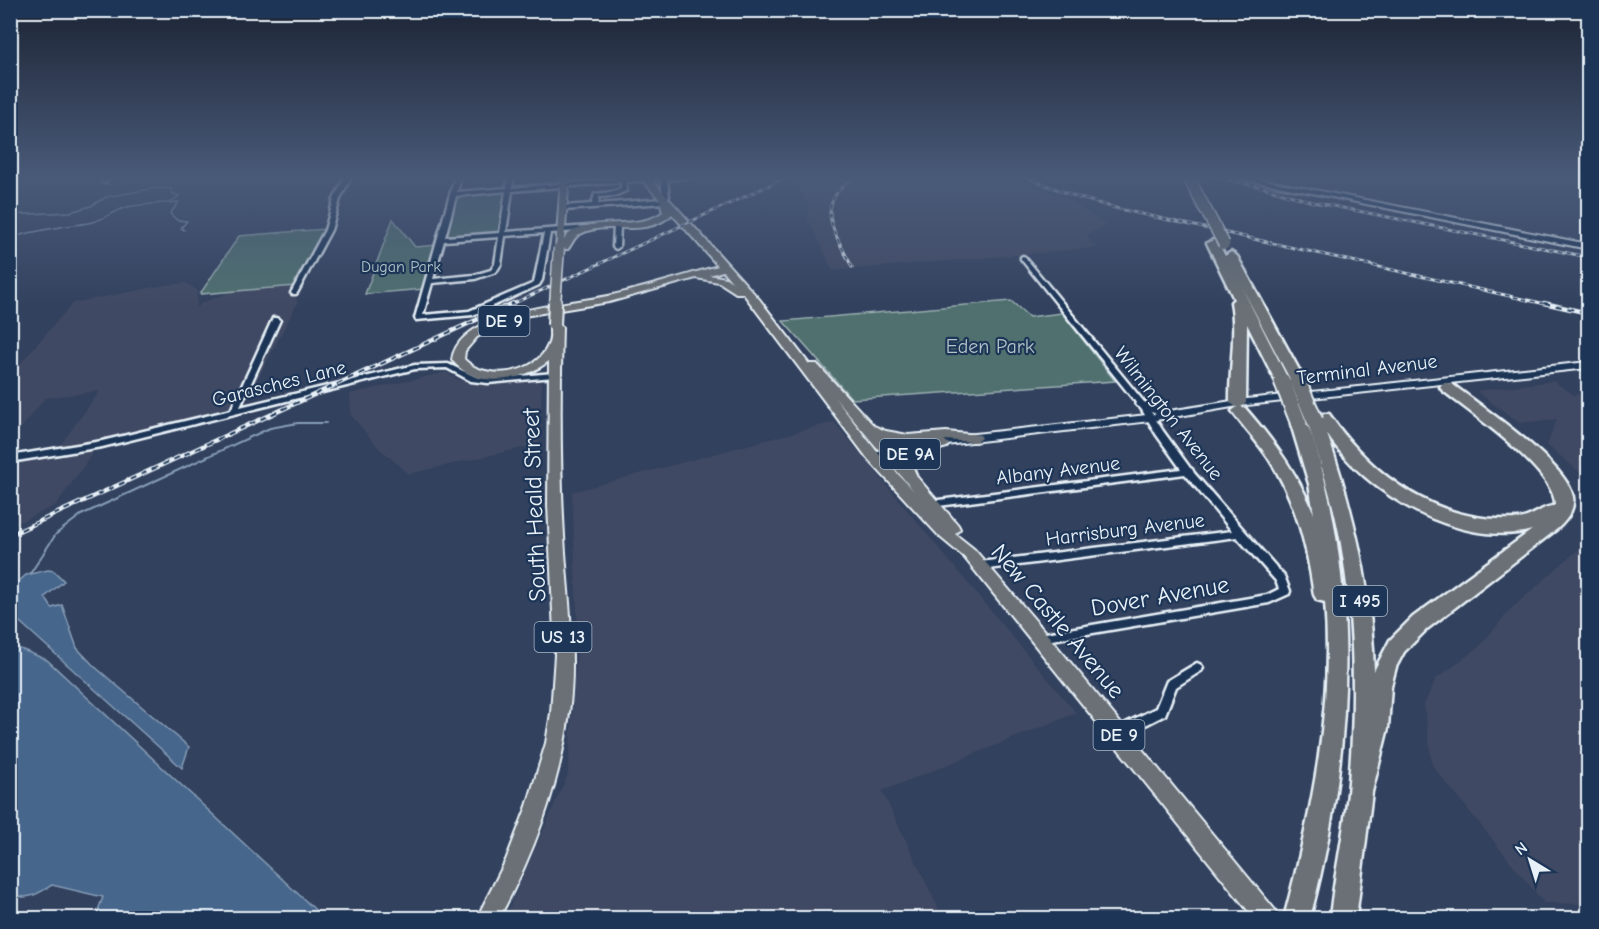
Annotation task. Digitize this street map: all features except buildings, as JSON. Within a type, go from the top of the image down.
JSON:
[{"type":"highway","name":"I 495","points":[[1205,220],[1288,361],[1328,453],[1345,513],[1360,599],[1365,674],[1362,787],[1343,918]]},
{"type":"highway","name":"I 495","points":[[1208,220],[1231,281],[1294,379]]},
{"type":"highway","points":[[1231,281],[1240,314],[1239,407],[1285,470],[1301,499],[1311,527],[1322,575],[1335,694]]},
{"type":"highway","points":[[1294,379],[1313,421],[1340,441],[1367,470],[1396,491],[1430,509],[1459,520],[1496,526],[1529,524],[1546,518],[1556,502],[1555,493],[1548,478],[1528,458],[1441,385]]},
{"type":"highway","points":[[1362,787],[1377,728],[1380,686],[1393,652],[1420,623],[1555,521],[1564,507],[1562,490],[1546,468],[1441,385]]},
{"type":"highway","name":"I 495","points":[[1297,918],[1323,797],[1335,694],[1336,630],[1329,545],[1317,483],[1313,421]]},
{"type":"main road","name":"South Heald Street","points":[[488,918],[521,850],[542,788],[556,737],[562,698],[563,624],[552,442],[561,220]]},
{"type":"main road","points":[[620,226],[655,220]]},
{"type":"main road","name":"New Castle Avenue","points":[[681,220],[754,301],[945,533],[974,560]]},
{"type":"main road","points":[[1454,220],[1588,247]]},
{"type":"main road","points":[[562,247],[575,234],[602,226],[666,225],[679,227],[695,235]]},
{"type":"main road","points":[[680,279],[725,267]]},
{"type":"main road","name":"DE 9","points":[[557,329],[542,362],[509,374],[489,375],[471,372],[458,360],[459,350],[473,335],[521,313],[609,299],[680,279],[701,276],[718,279],[754,301]]},
{"type":"main road","name":"New Castle Avenue","points":[[798,355],[827,380],[866,424],[880,454],[929,502],[958,536],[974,560],[1118,733],[1266,918]]},
{"type":"main road","name":"Terminal Avenue","points":[[1441,385],[1588,365]]},
{"type":"main road","name":"Terminal Avenue","points":[[880,454],[968,438],[1588,370]]},
{"type":"main road","points":[[1141,404],[1150,410],[1164,412],[1206,407]]},
{"type":"main road","name":"Terminal Avenue","points":[[1150,418],[1206,407],[1239,407]]},
{"type":"main road","points":[[866,424],[881,435],[896,440],[948,436],[968,438]]},
{"type":"main road","name":"DE 9A","points":[[929,502],[906,468],[906,459],[916,451],[968,438]]},
{"type":"street","points":[[294,293],[328,230],[331,220]]},
{"type":"street","points":[[447,220],[419,318],[470,313],[537,284],[547,231]]},
{"type":"street","points":[[430,281],[475,277],[495,271],[498,264],[503,220]]},
{"type":"street","points":[[442,239],[602,226]]},
{"type":"street","points":[[616,247],[620,226]]},
{"type":"street","name":"Wilmington Avenue","points":[[1023,258],[1141,404],[1189,471],[1280,579],[1285,591]]},
{"type":"street","points":[[235,410],[276,320]]},
{"type":"street","name":"Garasches Lane","points":[[10,459],[102,444],[415,367],[448,366],[464,376],[488,381],[554,375]]},
{"type":"street","name":"Albany Avenue","points":[[929,502],[1189,471]]},
{"type":"street","name":"Harrisburg Avenue","points":[[974,560],[1240,533]]},
{"type":"street","name":"Dover Avenue","points":[[1040,638],[1269,599],[1285,591]]},
{"type":"street","points":[[1118,733],[1161,711],[1171,684],[1197,668]]},
{"type":"shaded area","points":[[809,220],[1100,220],[1107,225],[1086,235],[1097,248],[833,271]]},
{"type":"shaded area","points":[[288,281],[298,302],[244,405],[99,441],[58,448],[100,391],[45,398],[11,441],[11,374],[73,303],[186,283],[197,290],[197,308],[201,303],[250,285]]},
{"type":"shaded area","points":[[447,372],[454,378],[466,382],[487,384],[537,381],[542,384],[539,444],[409,474],[378,447],[351,415],[350,394]]},
{"type":"shaded area","points":[[1553,381],[1574,395],[1588,393],[1588,479],[1547,445],[1557,419],[1520,423],[1476,391]]},
{"type":"shaded area","points":[[834,422],[1076,713],[882,791],[943,918],[505,918],[568,774],[578,633],[572,492]]},
{"type":"shaded area","points":[[97,447],[56,505],[11,526],[11,461]]},
{"type":"shaded area","points":[[1588,541],[1588,904],[1544,903],[1432,765],[1424,704],[1436,679],[1479,647],[1512,608]]},
{"type":"shaded area","points":[[48,570],[54,571],[64,581],[45,597],[52,608],[62,605],[77,648],[94,666],[189,747],[182,768],[11,614],[11,588],[26,575]]},
{"type":"shaded area","points":[[11,645],[47,660],[324,918],[95,918],[103,897],[52,885],[27,897],[11,893]]},
{"type":"green space","name":"Dugan Park","points":[[392,220],[415,247],[437,245],[425,289],[365,294]]},
{"type":"green space","points":[[449,220],[500,220],[498,233],[445,237]]},
{"type":"green space","points":[[325,229],[296,286],[200,294],[239,236]]},
{"type":"green space","name":"Eden Park","points":[[1011,301],[1029,317],[1062,313],[1115,381],[852,399],[783,321]]},
{"type":"waterway","points":[[10,238],[97,220]]},
{"type":"waterway","points":[[181,220],[187,221],[181,228],[184,230]]},
{"type":"waterway","points":[[30,574],[56,534],[81,515],[270,428],[298,423],[326,423]]},
{"type":"railway","points":[[510,305],[693,220]]},
{"type":"railway","points":[[831,220],[852,267]]},
{"type":"railway","points":[[1170,220],[1550,305]]},
{"type":"railway","points":[[1405,220],[1588,257]]},
{"type":"railway","points":[[10,535],[513,303]]},
{"type":"railway","points":[[1544,303],[1588,313]]}]
